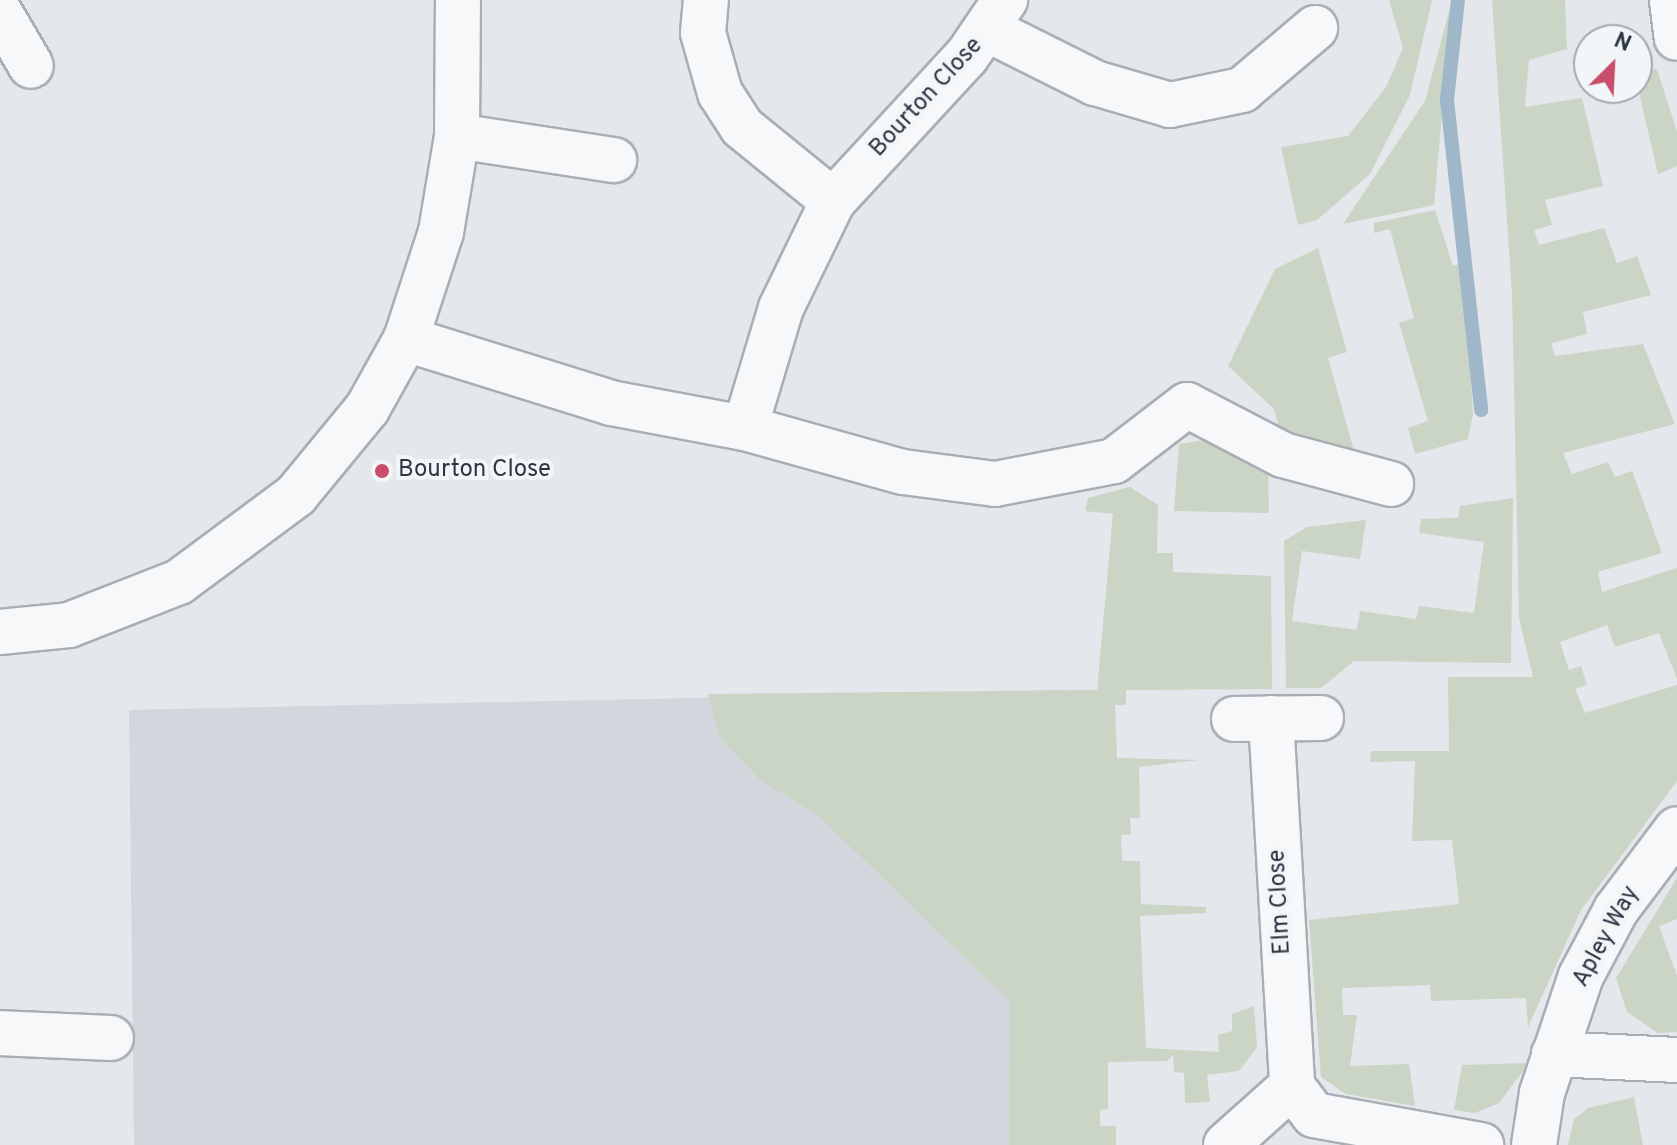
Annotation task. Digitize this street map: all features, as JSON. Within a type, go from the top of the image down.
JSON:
[{"type":"street","points":[[0,632],[69,625],[119,608],[217,558],[296,495],[329,458],[406,339],[441,232],[457,136],[458,0]]},
{"type":"street","points":[[706,0],[705,47],[720,93],[742,127],[833,201]]},
{"type":"street","points":[[1672,0],[1677,38]]},
{"type":"street","points":[[0,13],[31,66]]},
{"type":"street","name":"Bourton Close","points":[[745,428],[781,308],[833,201],[997,15],[1095,83],[1170,105],[1242,90],[1315,28]]},
{"type":"street","points":[[457,136],[614,160]]},
{"type":"street","points":[[406,339],[611,403],[745,428],[903,472],[995,484],[1114,461],[1187,405],[1283,455],[1391,484]]},
{"type":"street","name":"Elm Close","points":[[1292,1086],[1253,718],[1321,718]]},
{"type":"street","name":"Apley Way","points":[[1534,1145],[1554,1054],[1581,976],[1616,910],[1677,829]]},
{"type":"street","points":[[0,1033],[111,1038]]},
{"type":"street","points":[[1554,1054],[1677,1060]]},
{"type":"street","points":[[1226,1145],[1292,1086],[1314,1115],[1481,1145]]},
{"type":"shaded area","points":[[1062,690],[1069,1145],[134,1145],[129,710]]},
{"type":"green space","points":[[1389,0],[1432,0],[1410,95],[1370,174],[1317,220],[1298,225],[1281,147],[1348,136],[1386,87],[1403,48]]},
{"type":"green space","points":[[1452,0],[1434,205],[1343,224],[1425,101]]},
{"type":"green space","points":[[1492,0],[1565,0],[1567,49],[1529,60],[1525,107],[1573,99],[1573,104],[1583,104],[1603,186],[1545,200],[1552,225],[1534,230],[1539,245],[1604,228],[1617,263],[1637,256],[1651,295],[1583,312],[1587,334],[1551,343],[1555,356],[1643,344],[1675,424],[1563,453],[1572,474],[1608,462],[1615,477],[1632,471],[1662,553],[1598,572],[1602,592],[1677,568],[1677,679],[1659,633],[1615,647],[1607,625],[1560,642],[1569,670],[1581,666],[1587,685],[1575,689],[1585,713],[1677,685],[1677,781],[1581,910],[1528,1027],[1526,998],[1431,1001],[1430,985],[1342,988],[1343,1015],[1357,1015],[1350,1066],[1409,1064],[1415,1106],[1346,1094],[1321,1077],[1309,920],[1459,904],[1452,840],[1412,841],[1415,761],[1370,762],[1371,751],[1449,751],[1448,677],[1533,677],[1519,618],[1512,294]]},
{"type":"green space","points":[[1657,69],[1677,132],[1677,166],[1658,174],[1642,104],[1653,104],[1653,70]]},
{"type":"green space","points":[[1435,210],[1453,266],[1465,263],[1473,414],[1468,439],[1415,454],[1408,428],[1428,421],[1399,323],[1414,318],[1390,229],[1374,233],[1374,223]]},
{"type":"green space","points":[[1318,248],[1347,352],[1328,358],[1358,465],[1280,431],[1274,409],[1228,366],[1275,269]]},
{"type":"green space","points":[[1211,439],[1234,457],[1268,463],[1269,513],[1174,511],[1179,444]]},
{"type":"green space","points":[[1130,487],[1158,505],[1157,553],[1173,553],[1173,572],[1271,576],[1272,689],[1126,690],[1126,705],[1115,705],[1117,758],[1199,760],[1139,767],[1140,818],[1130,818],[1131,834],[1121,835],[1122,861],[1140,861],[1141,904],[1206,907],[1206,913],[1140,916],[1146,1048],[1219,1052],[1218,1035],[1232,1031],[1232,1014],[1254,1006],[1257,1047],[1239,1071],[1207,1075],[1210,1102],[1185,1103],[1184,1073],[1174,1072],[1173,1055],[1167,1061],[1108,1062],[1108,1109],[1100,1110],[1100,1126],[1116,1126],[1116,1145],[1009,1145],[1010,1002],[818,815],[761,781],[719,736],[708,694],[1097,690],[1113,514],[1085,511],[1088,498]]},
{"type":"green space","points":[[1513,498],[1511,663],[1354,661],[1321,688],[1286,688],[1284,541],[1307,527],[1366,520],[1360,559],[1302,551],[1292,621],[1357,630],[1360,611],[1416,619],[1419,606],[1474,613],[1484,542],[1419,533],[1421,519],[1458,518],[1460,506]]},
{"type":"green space","points":[[1677,878],[1677,919],[1659,926],[1677,976],[1677,1032],[1658,1033],[1627,1012],[1616,978]]},
{"type":"green space","points":[[1529,1063],[1499,1103],[1475,1113],[1454,1110],[1462,1065]]},
{"type":"green space","points":[[1634,1097],[1643,1145],[1568,1145],[1574,1119],[1588,1108]]},
{"type":"waterway","points":[[1458,0],[1447,100],[1481,410]]},
{"type":"place","name":"Bourton Close","points":[[382,471]]}]
